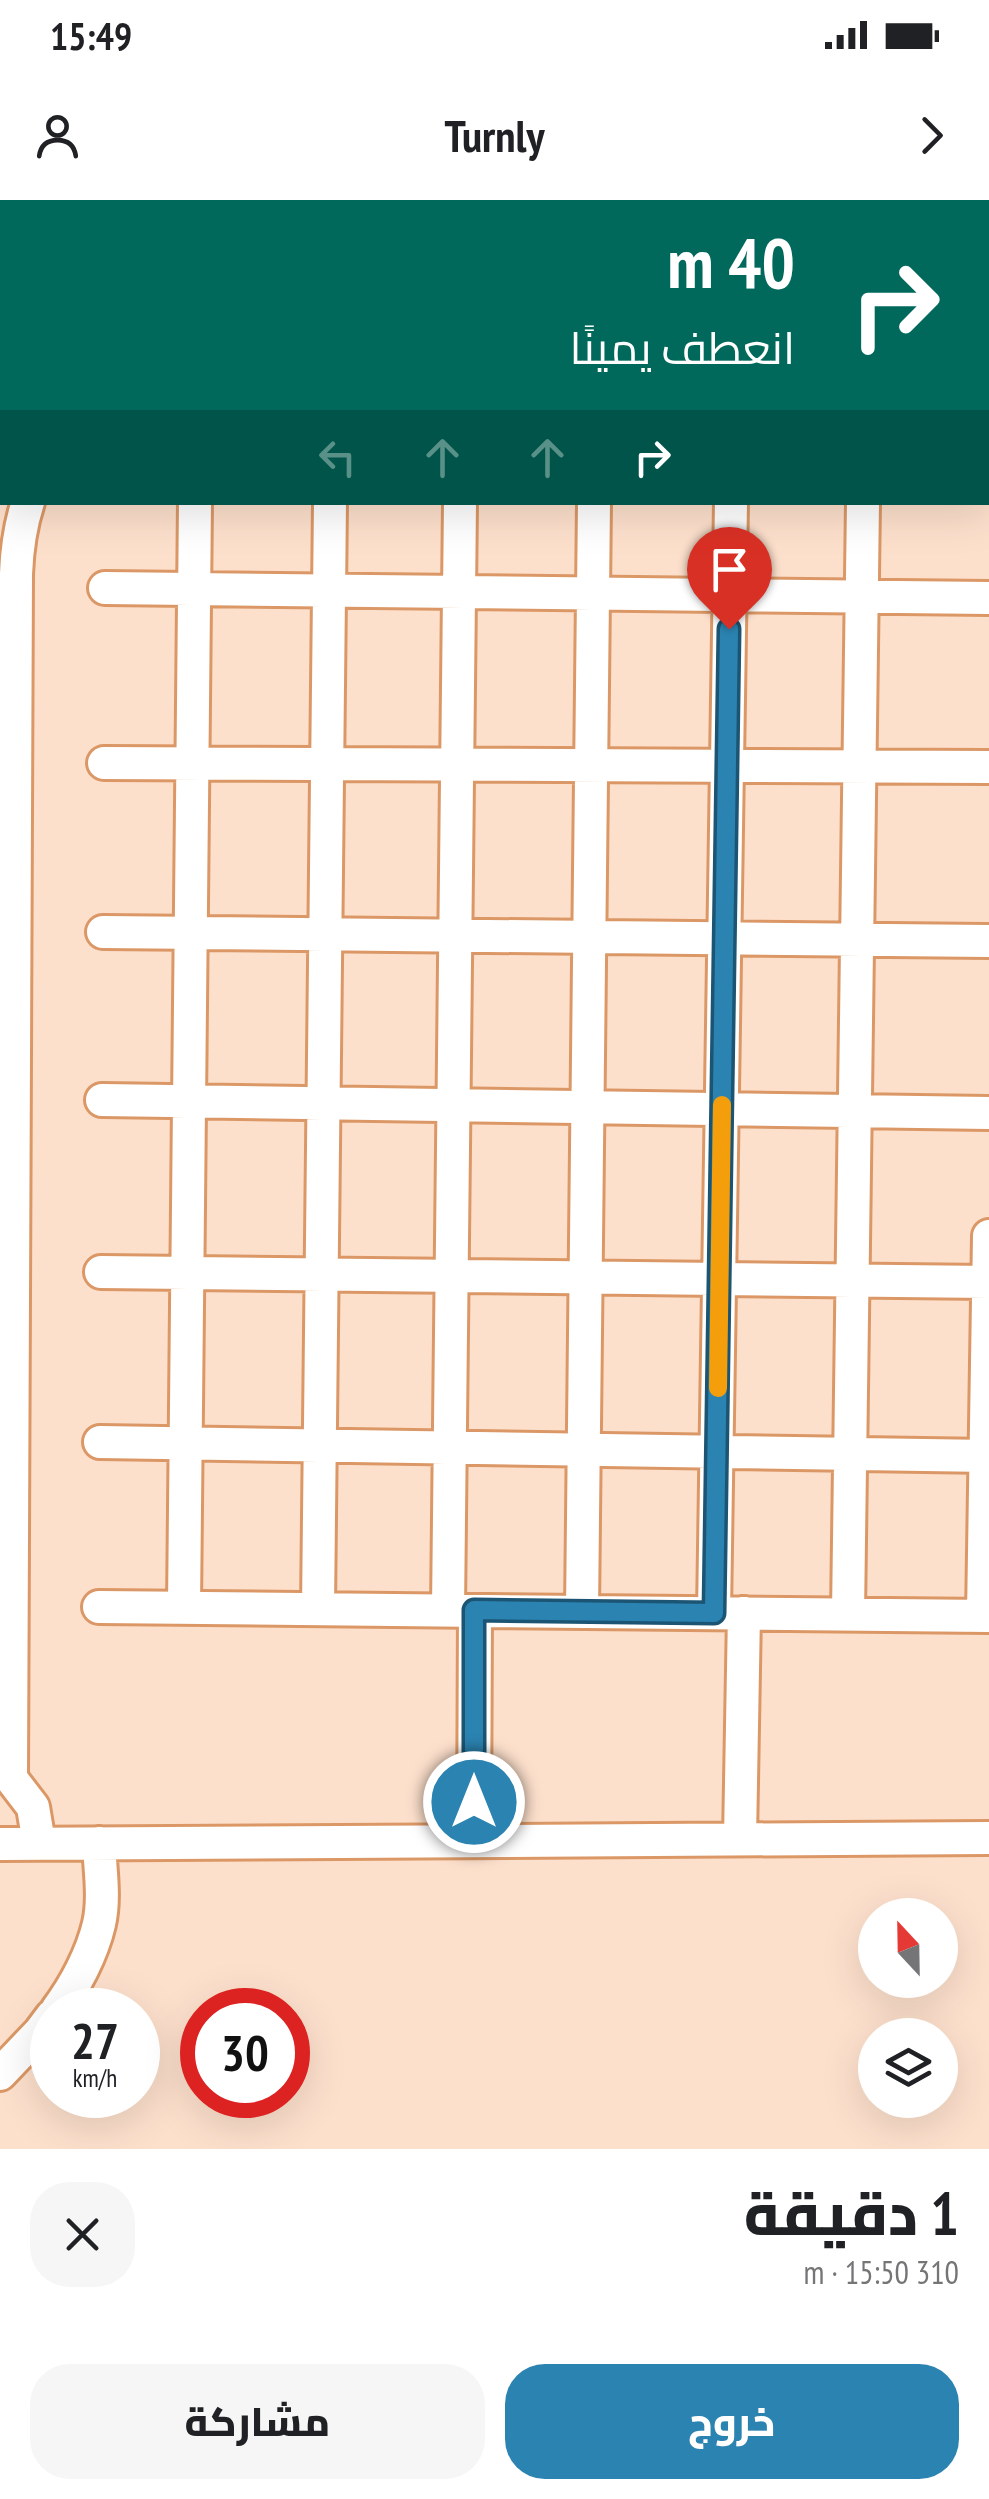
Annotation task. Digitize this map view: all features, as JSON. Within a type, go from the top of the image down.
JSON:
[{"type":"street","points":[[27,505],[16,574],[6,1770],[32,1807],[39,1843]]},
{"type":"street","points":[[184,1608],[196,505]]},
{"type":"street","points":[[318,1609],[330,505]]},
{"type":"street","points":[[460,505],[450,1448],[474,1840]]},
{"type":"street","points":[[582,1611],[594,505]]},
{"type":"street","points":[[730,505],[717,1452],[740,1839]]},
{"type":"street","points":[[848,1614],[863,505]]},
{"type":"street","points":[[105,588],[989,598]]},
{"type":"street","points":[[104,763],[989,767]]},
{"type":"street","points":[[103,932],[989,941]]},
{"type":"street","points":[[102,1100],[989,1113]]},
{"type":"street","points":[[99,1607],[986,1616],[989,1236]]},
{"type":"street","points":[[101,1272],[989,1282]]},
{"type":"street","points":[[100,1442],[987,1456]]},
{"type":"street","points":[[0,1844],[989,1838]]},
{"type":"street","points":[[70,1988],[100,1921],[99,1843]]},
{"type":"street","points":[[0,2074],[30,2042]]},
{"type":"slow traffic","points":[[718,1388],[722,1105]]},
{"type":"route","points":[[474,1802],[474,1610],[714,1613],[729,629]]}]
